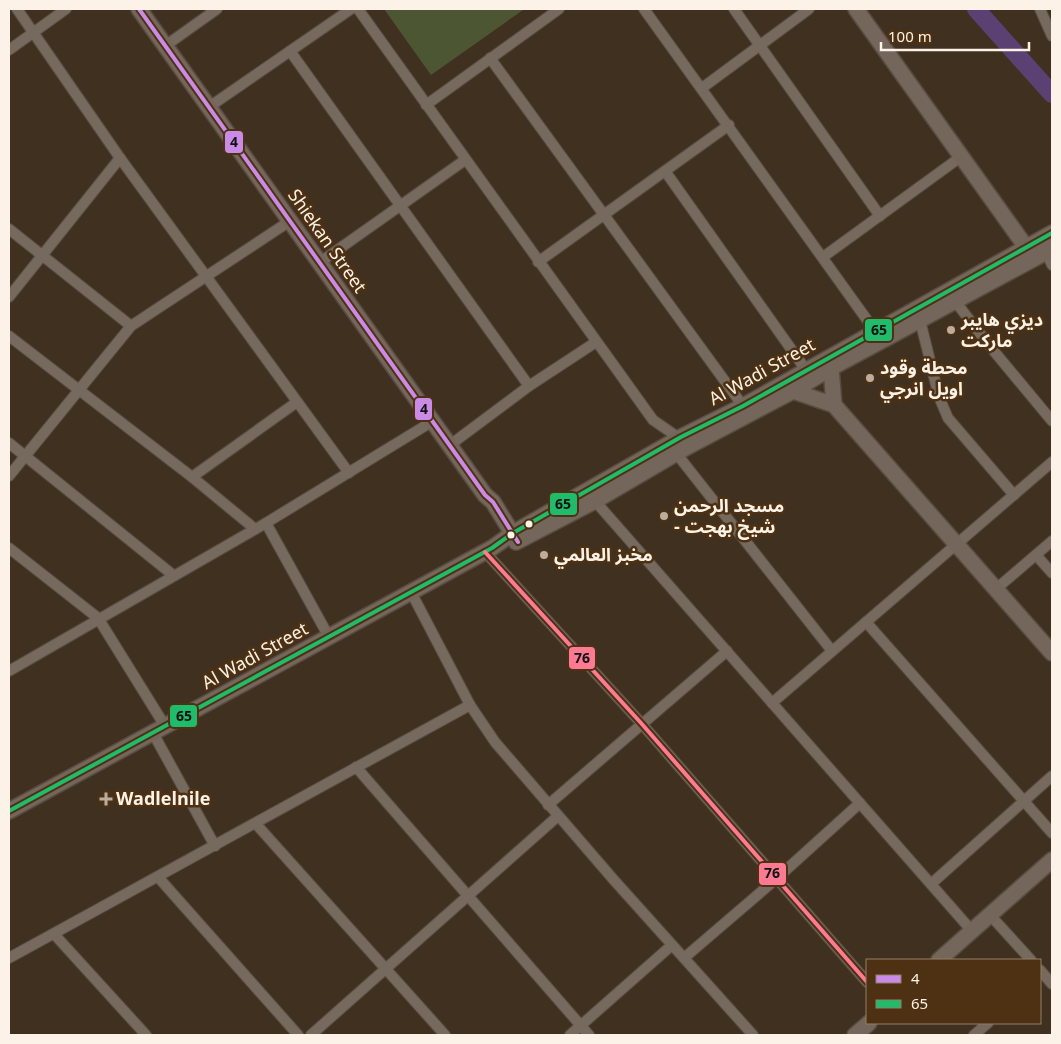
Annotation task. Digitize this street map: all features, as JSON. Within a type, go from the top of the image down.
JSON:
[{"type":"main road","name":"Shiekan Street","points":[[139,9],[319,263],[434,421],[485,496],[493,502],[512,539]]},
{"type":"main road","points":[[856,9],[1026,247]]},
{"type":"main road","name":"Al Wadi Street","points":[[9,811],[488,550],[595,501],[743,406],[1052,233]]},
{"type":"main road","name":"Al Wadi Street","points":[[512,539],[681,446],[793,391],[831,368],[955,301],[1050,255]]},
{"type":"main road","points":[[831,368],[834,405]]},
{"type":"main road","points":[[793,391],[834,405],[1052,653]]},
{"type":"main road","points":[[940,959],[1052,860]]},
{"type":"main road","points":[[855,1035],[868,1024]]},
{"type":"street","points":[[17,9],[120,158],[349,473]]},
{"type":"street","points":[[9,50],[66,9]]},
{"type":"street","points":[[166,46],[217,9]]},
{"type":"street","points":[[209,107],[351,9]]},
{"type":"street","points":[[358,9],[653,420],[681,446],[832,651]]},
{"type":"street","points":[[426,104],[490,58],[547,12],[559,9]]},
{"type":"street","points":[[644,9],[875,332]]},
{"type":"street","points":[[734,9],[880,216]]},
{"type":"street","points":[[702,88],[809,9]]},
{"type":"street","points":[[1040,9],[1052,36]]},
{"type":"street","points":[[290,51],[528,386]]},
{"type":"street","points":[[490,58],[743,406]]},
{"type":"street","points":[[538,262],[728,125]]},
{"type":"street","points":[[823,257],[962,156]]},
{"type":"street","points":[[9,297],[40,255],[120,158]]},
{"type":"street","points":[[319,263],[465,160]]},
{"type":"street","points":[[665,171],[806,370]]},
{"type":"street","points":[[9,476],[131,326],[290,221]]},
{"type":"street","points":[[9,230],[131,326]]},
{"type":"street","points":[[955,301],[1052,421]]},
{"type":"street","points":[[920,320],[939,397],[945,413],[954,427],[1014,495]]},
{"type":"street","points":[[9,336],[77,391],[192,477],[255,529]]},
{"type":"street","points":[[450,445],[528,386],[596,342]]},
{"type":"street","points":[[192,477],[297,402]]},
{"type":"street","points":[[9,659],[13,668],[172,575],[266,523],[434,421]]},
{"type":"street","points":[[9,443],[172,575]]},
{"type":"street","points":[[772,703],[1052,462]]},
{"type":"street","points":[[595,501],[972,931]]},
{"type":"street","points":[[266,523],[330,636]]},
{"type":"street","points":[[996,589],[1052,541]]},
{"type":"street","points":[[9,548],[98,618],[159,729],[215,846]]},
{"type":"street","points":[[488,550],[866,981]]},
{"type":"street","points":[[1036,555],[1052,573]]},
{"type":"street","points":[[411,592],[470,705],[495,742],[548,805],[753,1035]]},
{"type":"street","points":[[866,622],[1052,833]]},
{"type":"street","points":[[548,805],[726,651]]},
{"type":"street","points":[[9,958],[470,705]]},
{"type":"street","points":[[356,767],[589,1035]]},
{"type":"street","points":[[931,884],[1052,776]]},
{"type":"street","points":[[684,958],[776,879],[860,803]]},
{"type":"street","points":[[311,1035],[558,816]]},
{"type":"street","points":[[256,824],[445,1035]]},
{"type":"street","points":[[158,877],[298,1035]]},
{"type":"street","points":[[990,915],[1030,959]]},
{"type":"street","points":[[54,934],[146,1035]]},
{"type":"street","points":[[570,1035],[672,945]]},
{"type":"street","points":[[1052,966],[1041,974],[1052,984]]},
{"type":"street","points":[[974,1035],[987,1024]]},
{"type":"green space","points":[[384,9],[522,9],[523,10],[431,75]]},
{"type":"waterway","points":[[976,9],[1052,94]]},
{"type":"transit line","name":"4","points":[[139,9],[485,495],[493,502],[518,542]]},
{"type":"transit line","name":"65","points":[[9,811],[492,548],[513,533],[681,437],[743,406],[1052,233]]},
{"type":"transit line","name":"76","points":[[485,552],[641,723],[866,981]]},
{"type":"place","name":"ديزي هايبر ماركت","points":[[951,330]]},
{"type":"place","name":"محطة وقود اويل انرجي","points":[[870,378]]},
{"type":"place","name":"مسجد الرحمن - شيخ بهجت","points":[[664,516]]},
{"type":"place","name":"مخبز العالمي","points":[[544,555]]},
{"type":"place","name":"Wadlelnile","points":[[106,799]]}]
